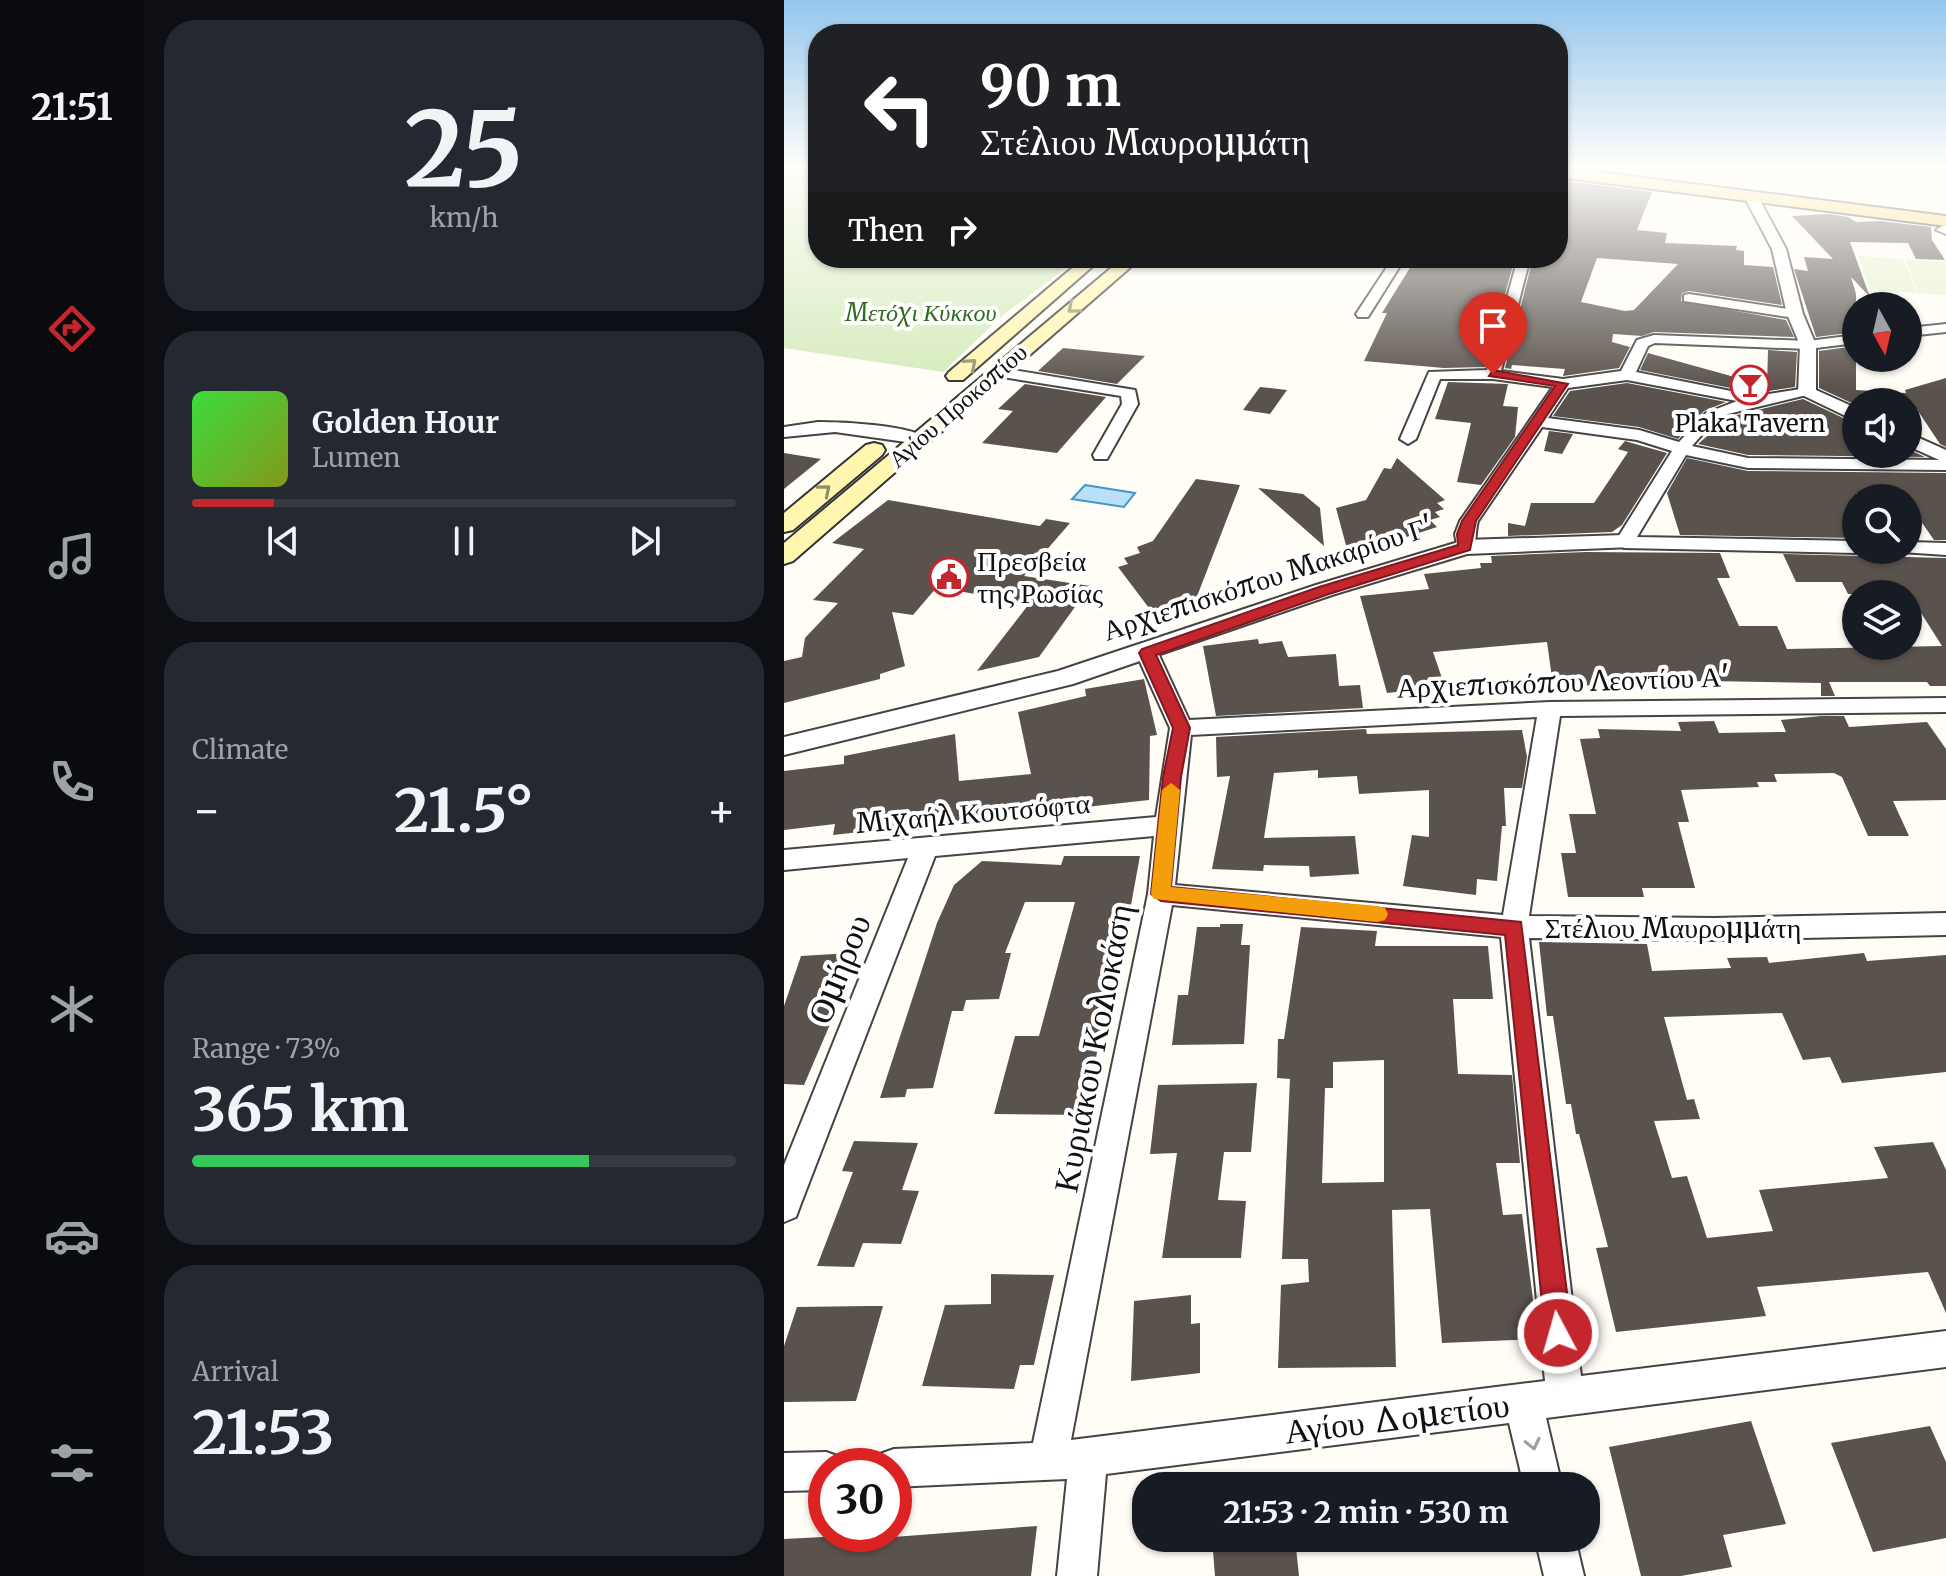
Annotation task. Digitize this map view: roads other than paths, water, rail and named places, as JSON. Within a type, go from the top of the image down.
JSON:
[{"type":"main road","name":"Αγίου Προκοπίου","points":[[944,387],[1082,268]]},
{"type":"main road","name":"Αγίου Προκοπίου","points":[[784,556],[995,372],[1121,268]]},
{"type":"main road","name":"Αγίου Προκοπίου","points":[[784,525],[912,415]]},
{"type":"street","points":[[1775,241],[1795,314],[1808,345],[1807,393]]},
{"type":"street","points":[[1363,314],[1393,268]]},
{"type":"street","points":[[1493,374],[1521,268]]},
{"type":"street","points":[[1689,298],[1795,314]]},
{"type":"street","points":[[1922,332],[1942,331]]},
{"type":"street","points":[[1627,375],[1642,343],[1654,339],[1808,345],[1842,341]]},
{"type":"street","points":[[995,372],[1117,388],[1129,393],[1130,404],[1101,455]]},
{"type":"street","points":[[1408,439],[1434,375],[1493,374],[1563,384],[1627,375],[1709,389],[1759,402]]},
{"type":"street","points":[[1465,547],[1464,534],[1469,521],[1563,384]]},
{"type":"street","points":[[1703,425],[1709,389]]},
{"type":"street","points":[[1624,542],[1684,449],[1703,425],[1719,413],[1807,393],[1842,409]]},
{"type":"street","points":[[1539,422],[1624,433],[1709,457],[1748,463],[1946,465]]},
{"type":"street","points":[[784,432],[814,426],[842,427],[920,439]]},
{"type":"street","points":[[1922,446],[1946,457]]},
{"type":"street","points":[[1624,542],[1842,547]]},
{"type":"street","name":"Αρχιεπισκόπου Μακαρίου Γ'","points":[[784,746],[1064,678],[1147,653],[1324,590],[1465,547],[1624,542]]},
{"type":"street","points":[[1922,548],[1946,549]]},
{"type":"street","points":[[1147,653],[1181,728]]},
{"type":"street","name":"Αρχιεπισκόπου Λεοντίου Α'","points":[[1181,728],[1550,709],[1946,705]]},
{"type":"street","points":[[1550,709],[1514,927],[1565,1395]]},
{"type":"street","name":"Κυριάκου Κολοκάση","points":[[1048,1462],[1161,894],[1172,777],[1181,728]]},
{"type":"street","name":"Μιχαήλ Κουτσόφτα","points":[[784,860],[1168,825]]},
{"type":"street","name":"Ομήρου","points":[[784,1206],[796,1142],[925,848]]},
{"type":"street","name":"Στέλιου Μαυρομμάτη","points":[[1161,894],[1514,927],[1714,929],[1946,924]]},
{"type":"street","name":"Αγίου Δομετίου","points":[[912,1467],[1088,1458],[1946,1349]]},
{"type":"street","points":[[1523,1401],[1540,1472]]},
{"type":"street","points":[[1077,1576],[1088,1458]]},
{"type":"street","points":[[784,1472],[808,1471]]},
{"type":"street","points":[[1558,1552],[1564,1576]]},
{"type":"water","points":[[1085,485],[1135,493],[1124,507],[1072,499]]},
{"type":"place","name":"Plaka Tavern","points":[[1750,385]]},
{"type":"place","name":"Πρεσβεία της Ρωσίας","points":[[949,577]]},
{"type":"park label","name":"Μετόχι Κύκκου","points":[[921,313]]}]
